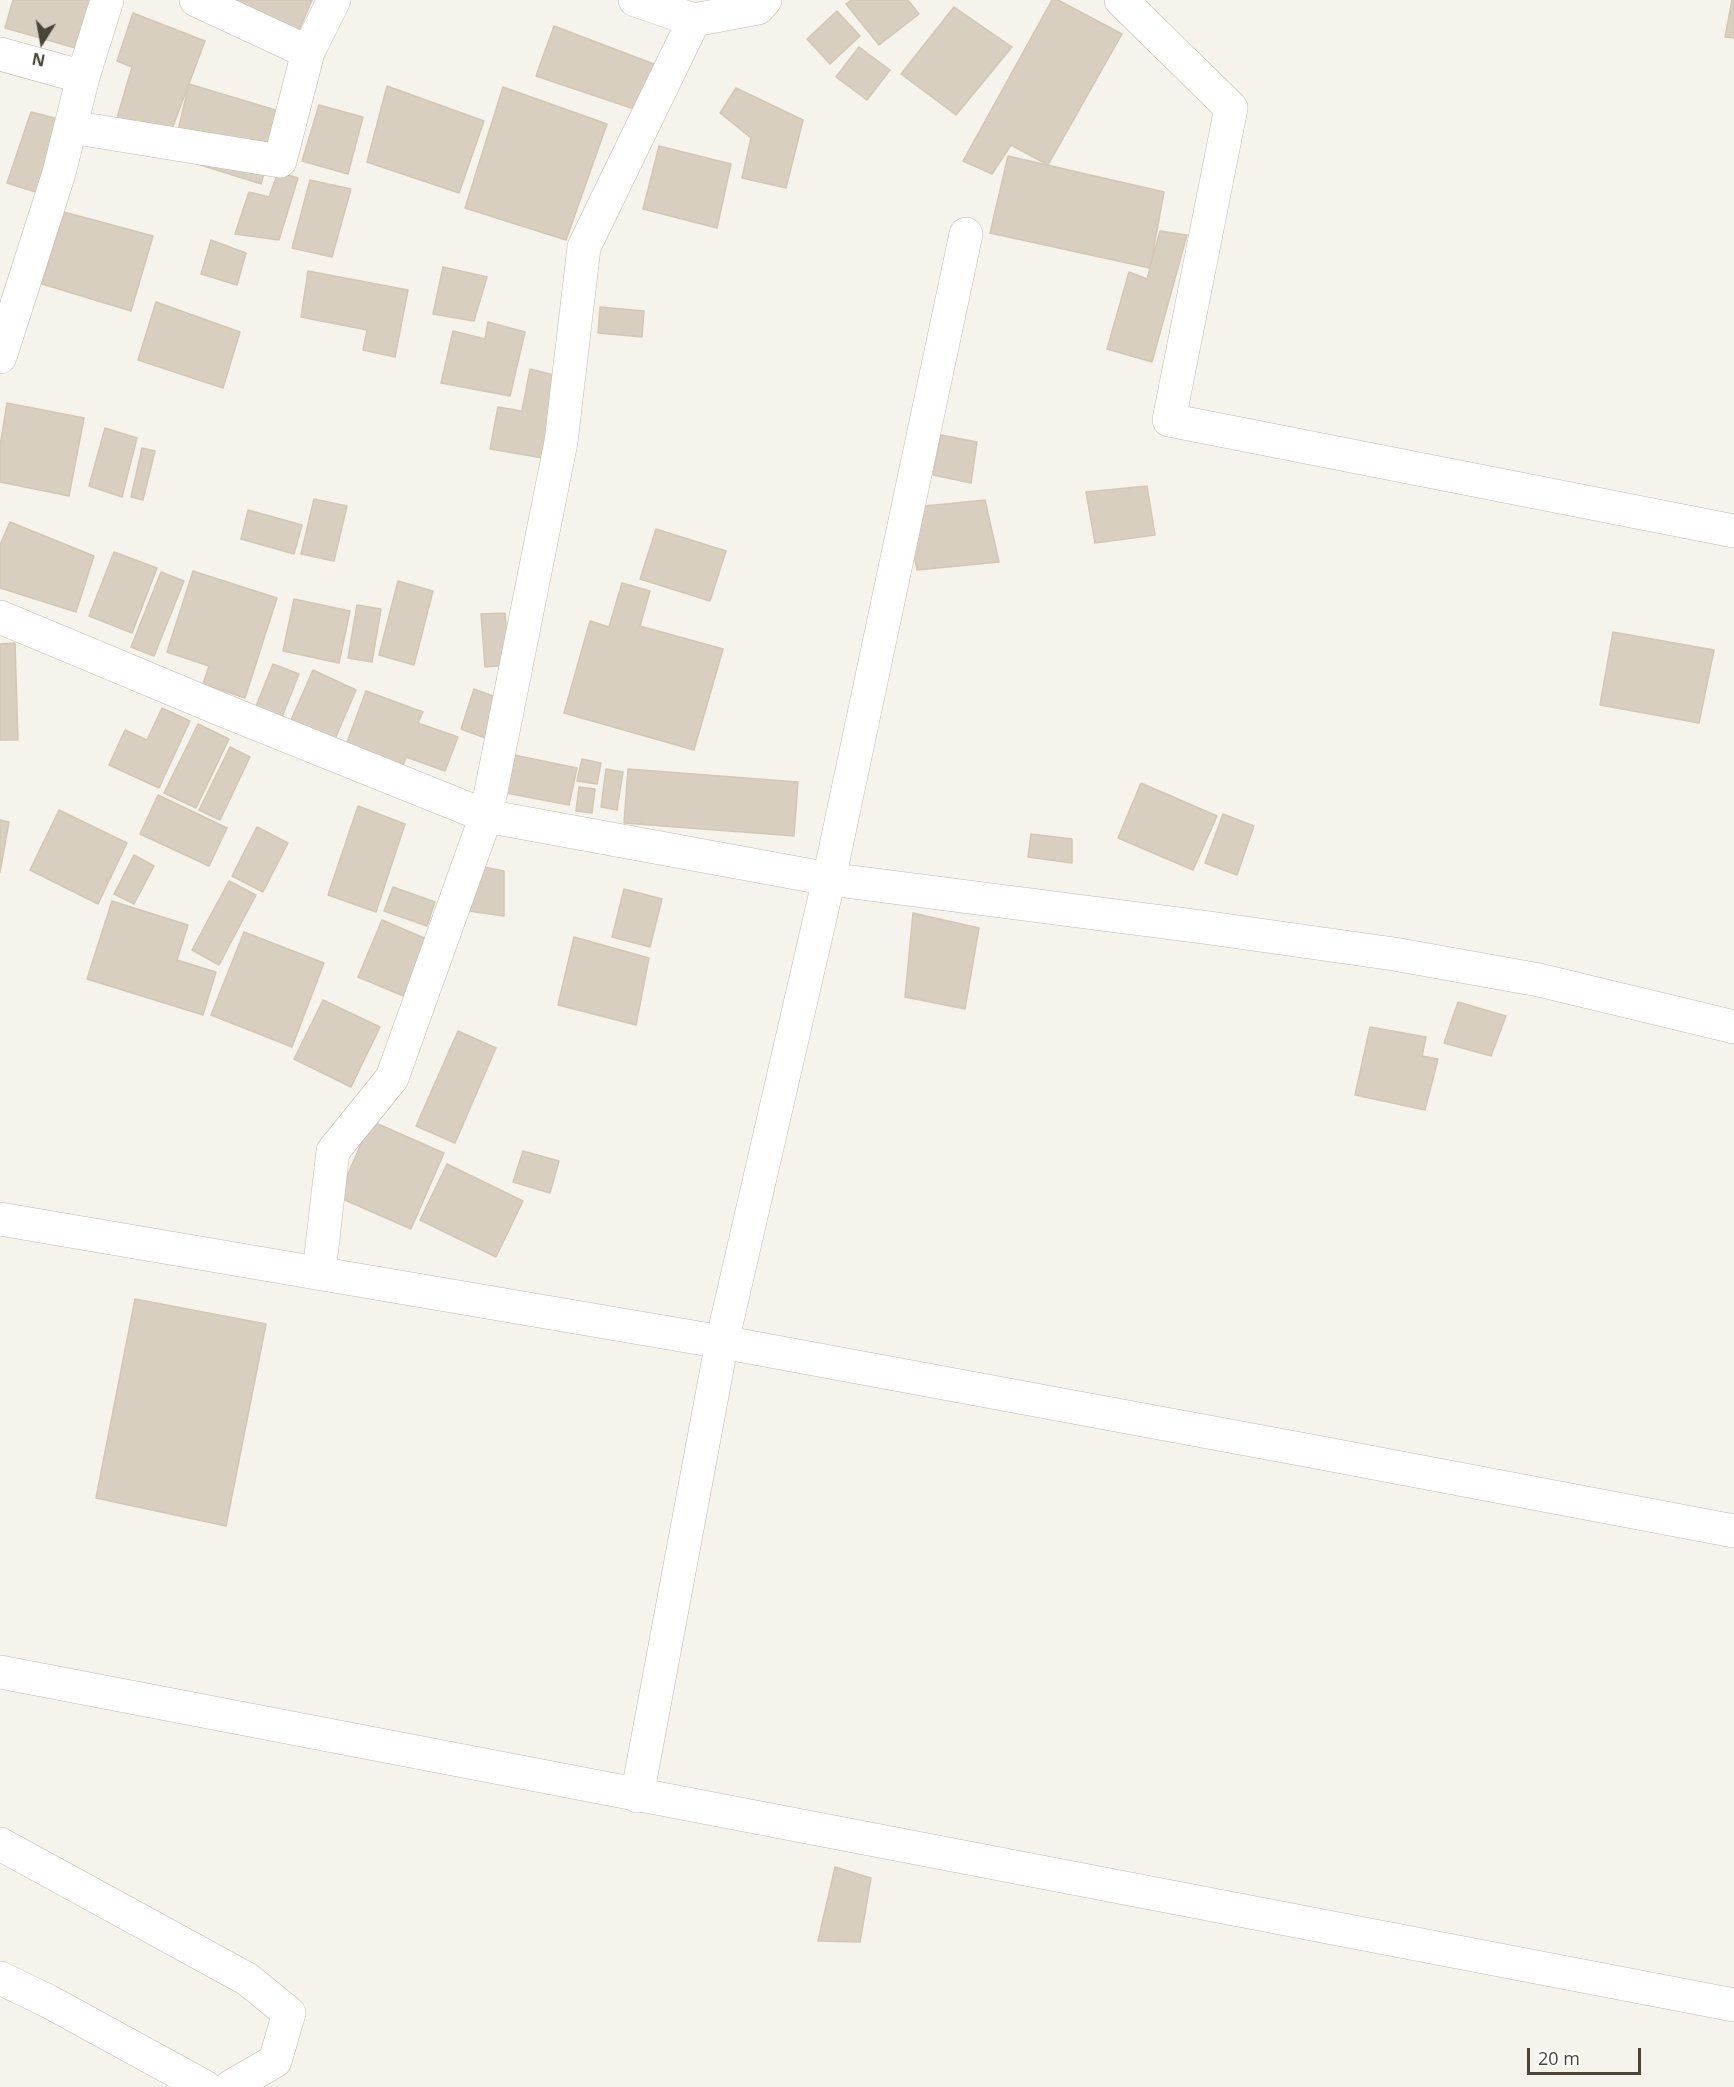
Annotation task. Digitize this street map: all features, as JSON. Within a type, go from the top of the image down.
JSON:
[{"type":"street","points":[[0,357],[59,173],[107,0]]},
{"type":"street","points":[[196,0],[308,52]]},
{"type":"street","points":[[71,127],[280,161],[308,52],[334,0]]},
{"type":"street","points":[[635,0],[694,20],[758,8],[765,0]]},
{"type":"street","points":[[1121,0],[1231,108],[1169,420],[1734,531]]},
{"type":"street","points":[[319,1273],[333,1151],[392,1078],[486,816],[561,442],[584,247],[694,20]]},
{"type":"street","points":[[0,54],[84,77]]},
{"type":"street","points":[[637,1796],[722,1342],[829,879],[966,234]]},
{"type":"street","points":[[0,617],[486,816],[829,879],[1198,926],[1394,954],[1539,980],[1734,1027]]},
{"type":"street","points":[[0,1219],[722,1342],[1734,1531]]},
{"type":"street","points":[[0,1672],[1734,2005]]},
{"type":"street","points":[[0,1844],[247,1978],[289,2013],[275,2061],[230,2087]]},
{"type":"street","points":[[0,1978],[48,2001],[205,2087]]},
{"type":"building","points":[[13,0],[94,0],[79,49],[5,28]]},
{"type":"building","points":[[228,0],[312,0],[297,35]]},
{"type":"building","points":[[852,0],[908,0],[919,14],[879,45],[846,4]]},
{"type":"building","points":[[1052,0],[1058,0],[1122,34],[1048,165],[1011,145],[992,174],[963,161]]},
{"type":"building","points":[[1732,0],[1734,0],[1734,38],[1725,37]]},
{"type":"building","points":[[954,7],[1012,47],[956,115],[901,74]]},
{"type":"building","points":[[837,11],[860,36],[830,64],[807,39]]},
{"type":"building","points":[[133,13],[205,41],[163,153],[111,138],[132,67],[117,61]]},
{"type":"building","points":[[554,26],[659,66],[643,112],[536,76]]},
{"type":"building","points":[[859,47],[890,70],[867,100],[836,77]]},
{"type":"building","points":[[189,84],[282,112],[261,184],[172,156]]},
{"type":"building","points":[[387,86],[484,121],[459,193],[367,162]]},
{"type":"building","points":[[503,87],[607,124],[566,240],[465,208]]},
{"type":"building","points":[[736,88],[803,120],[786,188],[742,178],[751,138],[720,113]]},
{"type":"building","points":[[319,105],[363,117],[348,174],[302,161]]},
{"type":"building","points":[[31,112],[63,120],[39,193],[7,183]]},
{"type":"building","points":[[659,146],[731,164],[717,228],[643,209]]},
{"type":"building","points":[[1008,156],[1164,192],[1150,268],[990,233]]},
{"type":"building","points":[[278,172],[298,178],[279,240],[235,234],[249,192],[269,197]]},
{"type":"building","points":[[310,180],[351,189],[332,257],[292,248]]},
{"type":"building","points":[[64,212],[153,236],[131,311],[42,284]]},
{"type":"building","points":[[1160,231],[1187,235],[1152,362],[1107,349],[1129,272],[1147,279]]},
{"type":"building","points":[[211,240],[246,253],[237,285],[201,274]]},
{"type":"building","points":[[443,267],[487,277],[474,321],[433,314]]},
{"type":"building","points":[[308,271],[408,290],[395,357],[363,350],[367,330],[301,317]]},
{"type":"building","points":[[156,302],[240,332],[223,388],[138,360]]},
{"type":"building","points":[[600,307],[644,311],[642,337],[598,333]]},
{"type":"building","points":[[488,322],[525,332],[510,396],[441,383],[453,331],[485,339]]},
{"type":"building","points":[[530,369],[558,376],[543,458],[490,449],[498,407],[522,411]]},
{"type":"building","points":[[7,403],[84,418],[69,496],[0,482],[0,446]]},
{"type":"building","points":[[105,428],[137,438],[122,497],[89,486]]},
{"type":"building","points":[[941,435],[977,442],[971,483],[933,475]]},
{"type":"building","points":[[142,448],[155,451],[143,500],[131,497]]},
{"type":"building","points":[[1147,486],[1155,535],[1095,543],[1086,492]]},
{"type":"building","points":[[314,499],[347,506],[334,561],[301,554]]},
{"type":"building","points":[[985,500],[999,562],[917,570],[905,508]]},
{"type":"building","points":[[248,510],[302,525],[294,554],[241,539]]},
{"type":"building","points":[[10,522],[94,556],[76,612],[0,588],[0,545]]},
{"type":"building","points":[[656,529],[726,551],[710,601],[640,579]]},
{"type":"building","points":[[114,552],[157,568],[132,633],[89,616]]},
{"type":"building","points":[[193,571],[277,598],[245,698],[203,684],[209,666],[167,652]]},
{"type":"building","points":[[161,572],[184,581],[154,656],[131,647]]},
{"type":"building","points":[[398,581],[433,591],[414,665],[379,655]]},
{"type":"building","points":[[622,583],[650,591],[640,626],[723,649],[694,750],[564,713],[590,621],[609,627]]},
{"type":"building","points":[[294,599],[350,611],[339,663],[283,651]]},
{"type":"building","points":[[357,605],[381,609],[372,662],[348,658]]},
{"type":"building","points":[[505,613],[509,665],[485,667],[481,614]]},
{"type":"building","points":[[1613,632],[1714,650],[1699,723],[1600,705]]},
{"type":"building","points":[[15,643],[18,740],[0,740],[0,644]]},
{"type":"building","points":[[273,664],[299,674],[280,722],[254,711]]},
{"type":"building","points":[[313,670],[356,690],[335,739],[291,720]]},
{"type":"building","points":[[474,689],[501,699],[488,739],[461,729]]},
{"type":"building","points":[[366,691],[423,712],[418,723],[458,737],[445,771],[406,757],[403,766],[346,745]]},
{"type":"building","points":[[162,708],[190,721],[159,788],[109,765],[125,730],[147,740]]},
{"type":"building","points":[[198,724],[229,739],[196,808],[164,793]]},
{"type":"building","points":[[230,747],[250,757],[220,820],[199,810]]},
{"type":"building","points":[[514,755],[577,768],[569,805],[506,793]]},
{"type":"building","points":[[582,759],[601,763],[597,784],[577,781]]},
{"type":"building","points":[[606,769],[623,772],[617,810],[601,807]]},
{"type":"building","points":[[628,769],[798,782],[794,836],[624,823]]},
{"type":"building","points":[[1141,783],[1217,816],[1193,870],[1118,838]]},
{"type":"building","points":[[579,787],[595,789],[592,813],[576,811]]},
{"type":"building","points":[[158,795],[227,828],[209,866],[140,834]]},
{"type":"building","points":[[358,806],[405,824],[376,912],[328,895]]},
{"type":"building","points":[[59,810],[127,843],[98,904],[30,870]]},
{"type":"building","points":[[1223,814],[1254,826],[1237,875],[1205,863]]},
{"type":"building","points":[[0,820],[9,822],[0,872]]},
{"type":"building","points":[[257,827],[288,843],[263,892],[232,876]]},
{"type":"building","points":[[1031,834],[1072,839],[1072,863],[1028,857]]},
{"type":"building","points":[[134,855],[154,866],[134,904],[114,894]]},
{"type":"building","points":[[463,863],[504,871],[504,916],[454,909]]},
{"type":"building","points":[[229,881],[256,895],[219,965],[192,950]]},
{"type":"building","points":[[393,887],[435,902],[427,926],[384,911]]},
{"type":"building","points":[[624,889],[662,899],[650,947],[612,937]]},
{"type":"building","points":[[112,901],[188,925],[177,960],[216,972],[203,1015],[87,979]]},
{"type":"building","points":[[913,913],[979,928],[965,1009],[905,997]]},
{"type":"building","points":[[382,920],[429,940],[406,997],[358,977]]},
{"type":"building","points":[[244,932],[324,963],[292,1047],[211,1015]]},
{"type":"building","points":[[574,937],[649,958],[636,1025],[558,1005]]},
{"type":"building","points":[[323,1000],[380,1027],[351,1087],[294,1059]]},
{"type":"building","points":[[1458,1002],[1506,1016],[1491,1056],[1444,1043]]},
{"type":"building","points":[[1370,1027],[1426,1037],[1422,1056],[1438,1059],[1425,1110],[1355,1095]]},
{"type":"building","points":[[458,1031],[496,1048],[455,1143],[416,1126]]},
{"type":"building","points":[[371,1121],[444,1153],[411,1229],[338,1197]]},
{"type":"building","points":[[523,1151],[559,1161],[550,1193],[513,1182]]},
{"type":"building","points":[[447,1164],[523,1201],[496,1257],[420,1220]]},
{"type":"building","points":[[135,1299],[266,1324],[226,1526],[96,1498]]},
{"type":"building","points":[[835,1867],[871,1878],[860,1942],[818,1941]]}]
